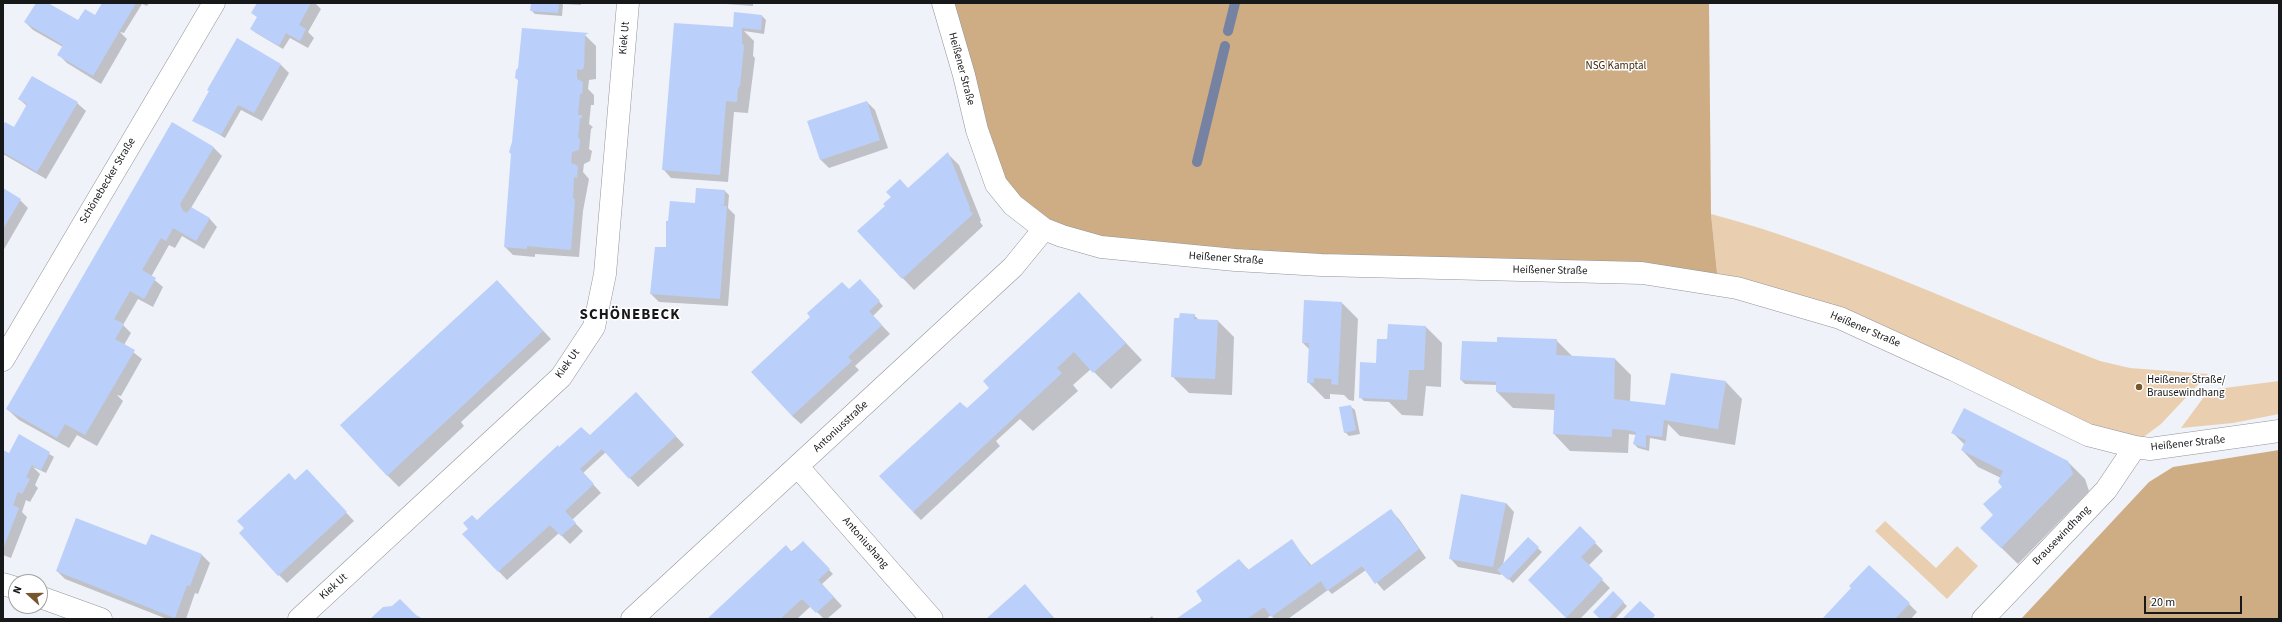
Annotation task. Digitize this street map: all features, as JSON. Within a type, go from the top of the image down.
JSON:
[{"type":"street","name":"Schönebecker Straße","points":[[3,360],[214,3]]},
{"type":"street","name":"Kiek Ut","points":[[299,619],[561,377],[594,327],[605,274],[628,3]]},
{"type":"street","name":"Heißener Straße","points":[[943,3],[964,75],[976,130],[996,184],[1013,205],[1044,229],[1101,247],[1143,252],[1321,265],[1642,273],[1737,288],[1840,318],[1954,370],[2088,435],[2135,448],[2164,447],[2279,432]]},
{"type":"street","name":"Antoniusstraße","points":[[632,619],[1013,267],[1044,229]]},
{"type":"street","name":"Brausewindhang","points":[[1983,619],[2106,490],[2135,448]]},
{"type":"street","name":"Antoniushang","points":[[798,467],[932,619]]},
{"type":"street","points":[[48,600],[101,619]]},
{"type":"shaded area","points":[[1711,214],[1811,245],[1859,263],[2100,361],[2130,368],[2208,374],[2161,424],[2134,444],[1955,367],[1718,282]]},
{"type":"shaded area","points":[[2279,381],[2279,414],[2233,423],[2181,428],[2209,390]]},
{"type":"shaded area","points":[[1885,521],[1936,568],[1957,546],[1978,566],[1947,599],[1875,531]]},
{"type":"green space","name":"NSG Kamptal","points":[[946,3],[1709,3],[1711,214],[1718,282],[1321,262],[1061,232],[998,182]]},
{"type":"green space","points":[[2279,450],[2279,619],[2021,619],[2149,482],[2173,467]]},
{"type":"building","points":[[36,3],[48,3],[78,20],[85,9],[95,15],[102,3],[136,3],[93,76],[57,55],[63,45],[24,22]]},
{"type":"building","points":[[257,3],[311,3],[299,25],[306,29],[300,41],[286,33],[279,46],[250,29],[257,17],[251,13]]},
{"type":"building","points":[[531,3],[559,3],[558,13],[530,11]]},
{"type":"building","points":[[734,12],[762,15],[761,30],[742,28],[742,43],[744,46],[740,86],[738,88],[737,102],[726,101],[720,175],[662,170],[674,23],[733,27]]},
{"type":"building","points":[[522,28],[589,33],[585,35],[584,67],[582,70],[577,69],[577,79],[583,82],[578,115],[582,115],[582,118],[580,118],[578,138],[580,139],[579,150],[572,152],[571,163],[578,166],[577,178],[574,177],[573,198],[575,200],[571,250],[527,246],[527,249],[504,247],[511,154],[509,152],[512,142],[518,80],[515,78],[516,70],[518,68]]},
{"type":"building","points":[[237,38],[281,64],[254,113],[238,105],[221,135],[192,121],[209,91],[207,90]]},
{"type":"building","points":[[32,76],[78,102],[37,172],[3,152],[3,126],[5,122],[14,127],[21,115],[27,104],[18,99]]},
{"type":"building","points":[[867,101],[880,140],[820,160],[807,121]]},
{"type":"building","points":[[172,122],[214,147],[180,204],[183,211],[187,213],[191,207],[210,218],[196,241],[173,228],[166,241],[161,238],[142,270],[156,278],[144,299],[130,291],[114,319],[124,324],[115,339],[135,350],[85,435],[65,424],[57,438],[6,409]]},
{"type":"building","points":[[948,152],[970,208],[969,210],[973,214],[902,279],[857,231],[885,206],[883,204],[891,197],[886,192],[900,179],[908,188]]},
{"type":"building","points":[[3,188],[21,199],[3,229]]},
{"type":"building","points":[[696,188],[725,190],[724,205],[717,205],[727,206],[720,299],[650,294],[655,247],[666,247],[666,221],[668,221],[670,201],[695,203]]},
{"type":"building","points":[[860,279],[880,301],[869,311],[882,325],[848,357],[852,361],[792,416],[751,372],[810,317],[807,313],[842,282],[849,289]]},
{"type":"building","points":[[497,280],[543,331],[387,476],[340,425]]},
{"type":"building","points":[[1079,292],[1126,343],[1093,373],[1074,352],[1057,368],[1062,373],[913,512],[879,476],[960,402],[967,408],[989,388],[983,381]]},
{"type":"building","points":[[1304,300],[1342,302],[1338,385],[1331,384],[1332,379],[1314,378],[1314,383],[1307,383],[1309,343],[1302,343]]},
{"type":"building","points":[[1180,313],[1195,314],[1194,319],[1218,320],[1215,379],[1171,377],[1174,318],[1179,318]]},
{"type":"building","points":[[1388,324],[1426,326],[1424,370],[1409,370],[1407,400],[1359,398],[1360,362],[1376,363],[1377,339],[1387,339]]},
{"type":"building","points":[[1497,337],[1557,339],[1556,355],[1615,358],[1614,399],[1665,405],[1671,373],[1726,381],[1718,429],[1664,420],[1662,437],[1646,435],[1646,448],[1633,444],[1636,432],[1628,430],[1612,429],[1612,437],[1553,434],[1555,394],[1496,392],[1496,382],[1460,380],[1462,341],[1497,342]]},
{"type":"building","points":[[636,392],[676,436],[629,479],[602,449],[580,469],[594,484],[565,511],[576,523],[561,536],[550,525],[498,572],[462,534],[468,529],[463,523],[472,515],[477,520],[558,445],[559,447],[581,427],[590,435]]},
{"type":"building","points":[[1351,405],[1356,430],[1344,433],[1339,407]]},
{"type":"building","points":[[1964,408],[2068,461],[2073,474],[2001,548],[1980,528],[1993,515],[1983,504],[2002,487],[1998,482],[2003,471],[1961,450],[1966,440],[1951,433]]},
{"type":"building","points":[[19,434],[50,452],[41,470],[32,465],[26,477],[30,479],[22,494],[18,492],[13,505],[19,508],[3,549],[3,450],[9,453]]},
{"type":"building","points":[[307,469],[347,512],[278,576],[239,533],[244,528],[237,521],[289,473],[295,480]]},
{"type":"building","points":[[1461,494],[1506,503],[1493,567],[1449,559]]},
{"type":"building","points":[[1391,509],[1419,549],[1375,584],[1362,566],[1327,591],[1321,581],[1271,617],[1264,607],[1247,619],[1176,619],[1202,601],[1196,591],[1239,559],[1248,570],[1292,539],[1310,566]]},
{"type":"building","points":[[76,518],[146,545],[151,534],[202,554],[190,586],[187,585],[175,618],[56,571]]},
{"type":"building","points":[[1580,526],[1596,542],[1581,557],[1603,579],[1566,618],[1528,580]]},
{"type":"building","points":[[1528,537],[1539,547],[1508,580],[1497,570]]},
{"type":"building","points":[[803,541],[830,569],[818,580],[834,597],[816,613],[802,599],[780,619],[707,619],[786,545],[792,552]]},
{"type":"building","points":[[1869,565],[1910,603],[1895,619],[1822,619],[1851,588],[1849,586]]},
{"type":"building","points":[[1025,584],[1053,617],[1050,619],[986,619]]},
{"type":"building","points":[[1613,591],[1624,602],[1608,619],[1600,619],[1593,612]]},
{"type":"building","points":[[400,599],[416,615],[423,619],[370,619],[383,607],[392,606]]},
{"type":"building","points":[[1640,601],[1655,615],[1653,618],[1654,619],[1622,619]]},
{"type":"waterway","points":[[1228,31],[1235,3]]},
{"type":"waterway","points":[[1197,162],[1225,46]]},
{"type":"place","name":"Heißener Straße/ Brausewindhang","points":[[2139,387]]},
{"type":"district","name":"SCHÖNEBECK","points":[[630,316]]}]
